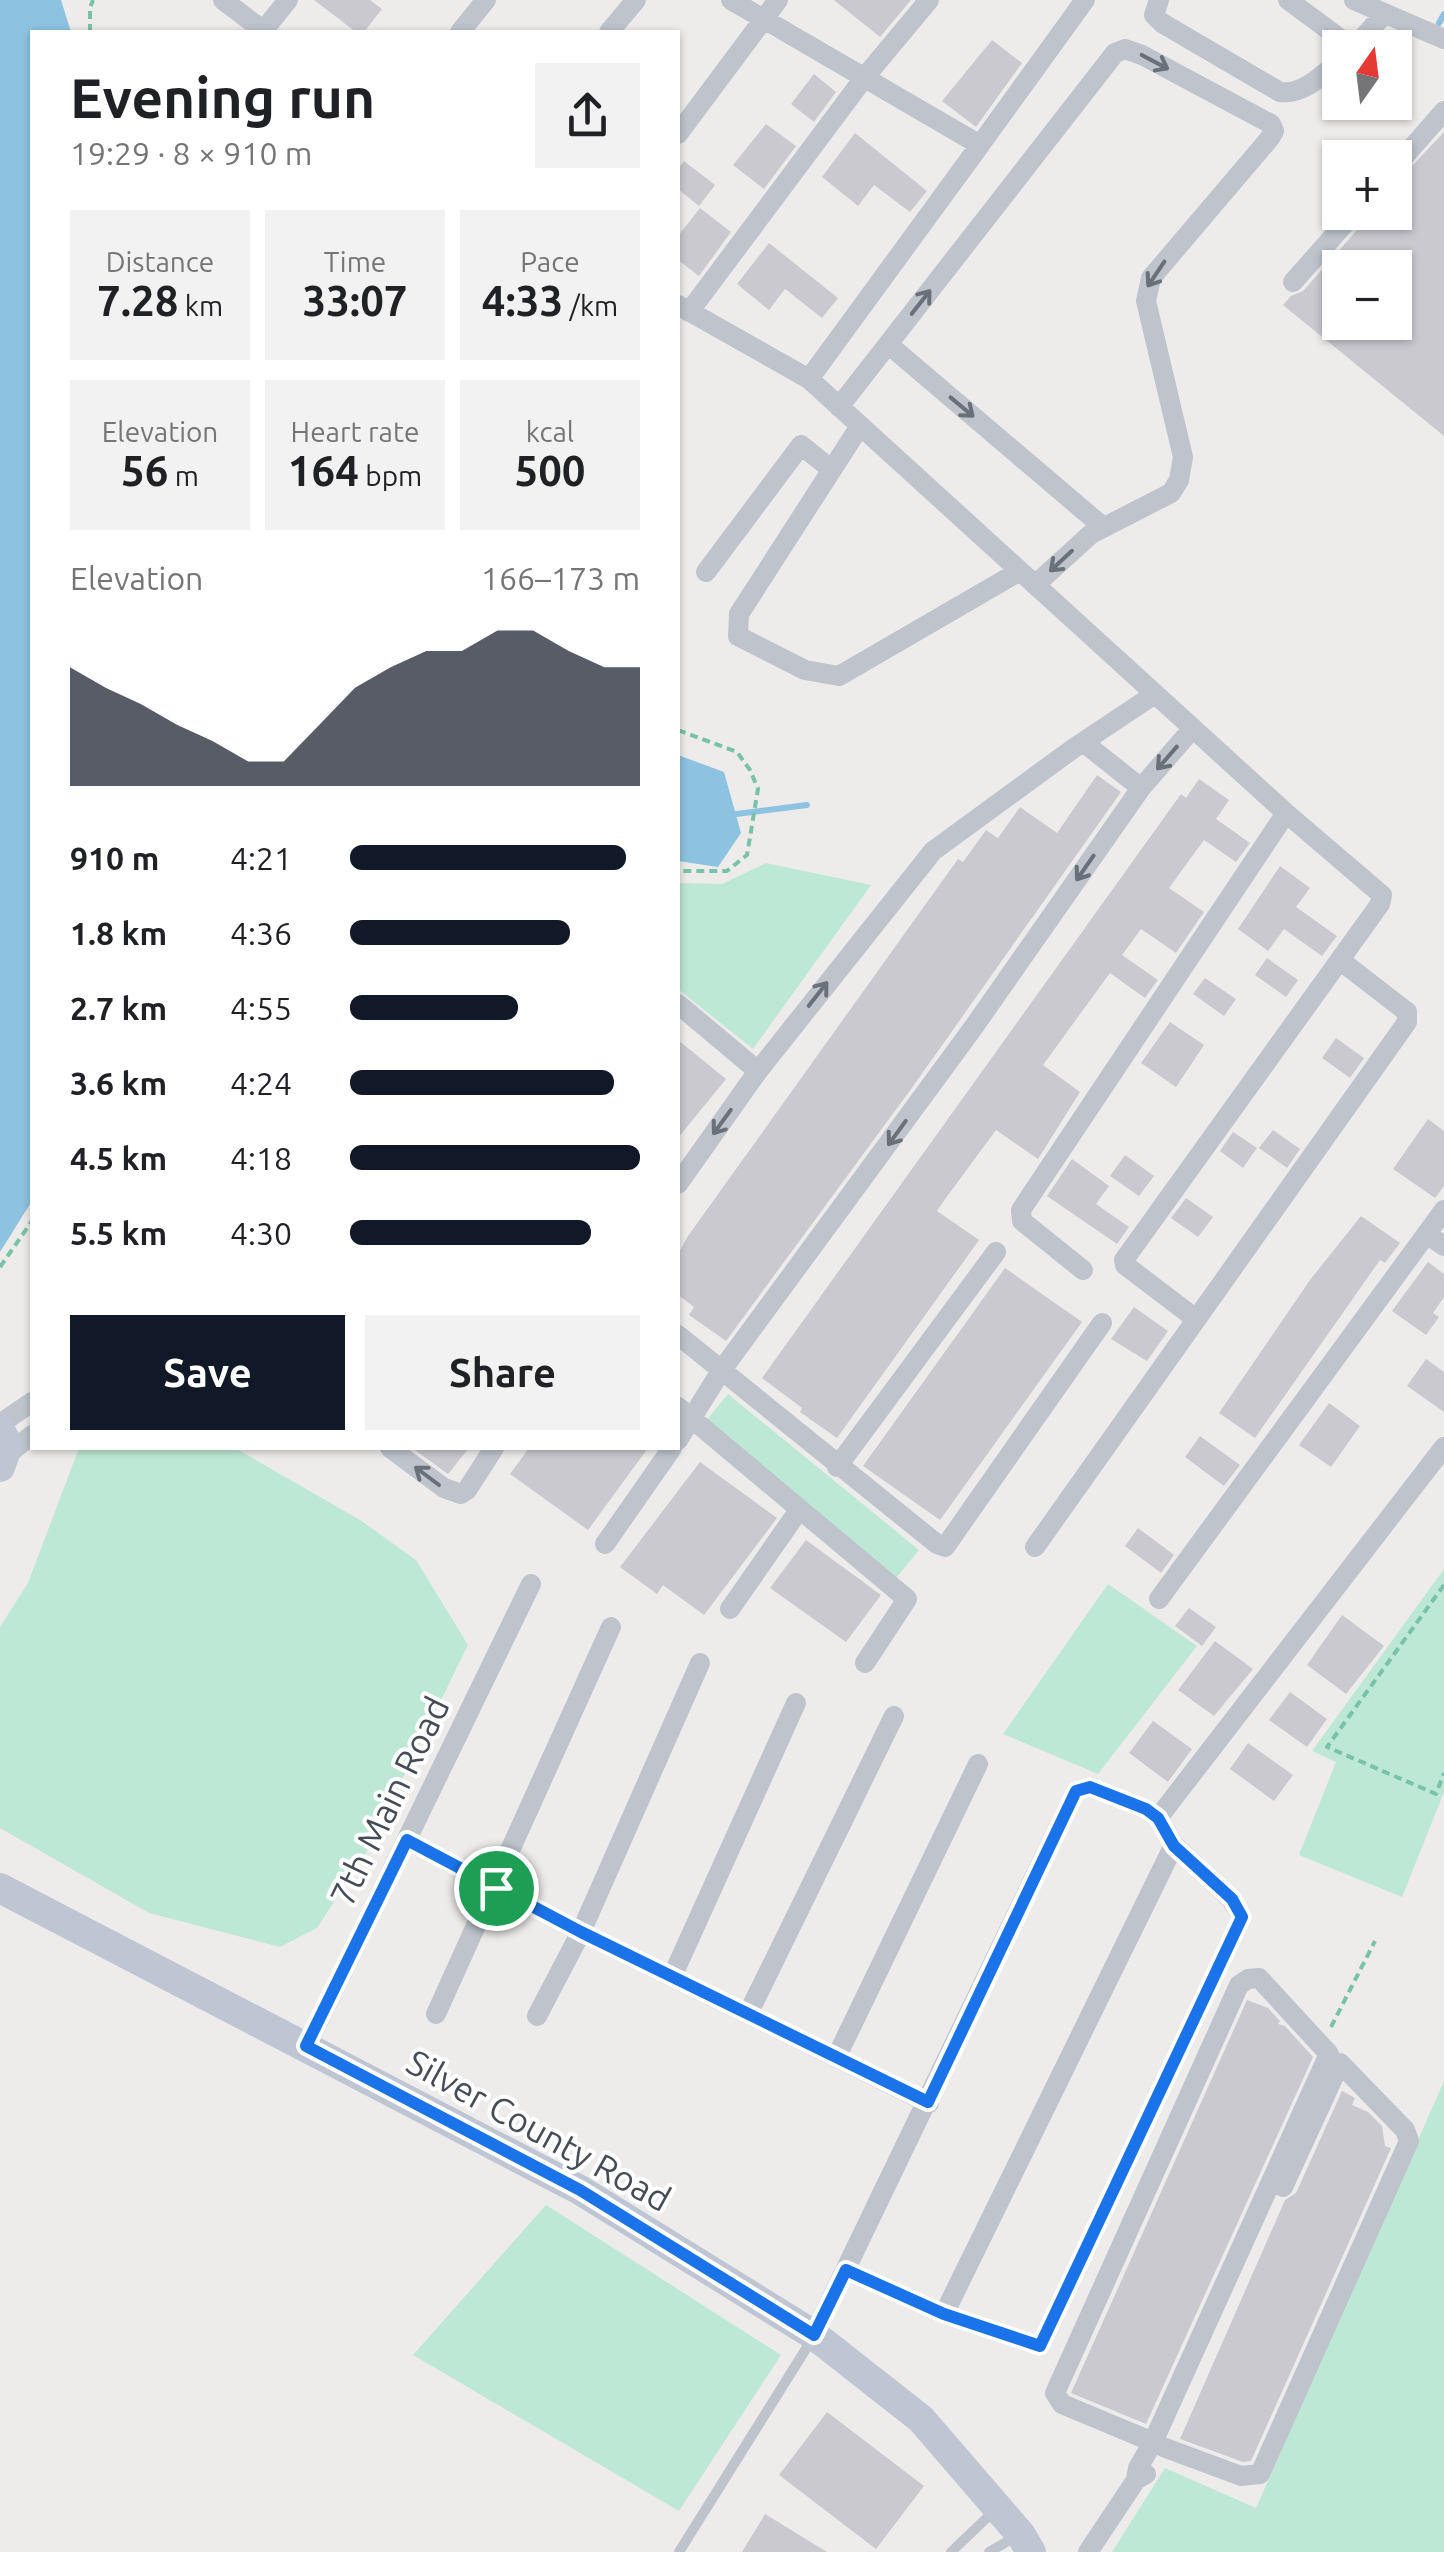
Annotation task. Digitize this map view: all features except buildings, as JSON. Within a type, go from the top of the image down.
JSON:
[{"type":"street","points":[[223,0],[261,30]]},
{"type":"street","points":[[266,30],[288,0]]},
{"type":"street","points":[[462,30],[486,0]]},
{"type":"street","points":[[611,30],[636,0]]},
{"type":"street","points":[[732,0],[980,146]]},
{"type":"street","points":[[680,131],[778,0]]},
{"type":"street","points":[[929,0],[683,309],[809,379],[1286,813],[1382,895],[1380,904],[1341,961],[1124,1260],[1196,1319]]},
{"type":"street","points":[[809,379],[1085,0]]},
{"type":"street","points":[[1158,0],[1154,15],[1162,24],[1284,94],[1322,76]]},
{"type":"street","points":[[1288,0],[1329,30]]},
{"type":"street","points":[[1359,1],[1444,39]]},
{"type":"street","points":[[1369,30],[1384,13]]},
{"type":"street","points":[[839,407],[1120,50],[1142,55],[1271,124],[1274,131],[1270,138],[1146,288],[1183,457],[1180,480],[1171,494],[1102,526],[1028,578],[839,676],[805,670],[738,636],[739,614],[860,426]]},
{"type":"street","points":[[1412,148],[1444,112]]},
{"type":"street","points":[[1293,282],[1339,230]]},
{"type":"street","points":[[888,344],[1102,526]]},
{"type":"street","points":[[706,572],[801,445],[832,470]]},
{"type":"street","points":[[681,1172],[933,850],[1155,694]]},
{"type":"street","points":[[865,1663],[907,1599],[685,1413],[721,1371],[962,1044],[1141,788],[1192,728]]},
{"type":"street","points":[[1083,742],[1141,788]]},
{"type":"street","points":[[1083,1270],[1022,1222],[1021,1210],[1286,813]]},
{"type":"street","points":[[1035,1548],[1408,1022],[1408,1012],[1341,961]]},
{"type":"street","points":[[680,1006],[758,1071]]},
{"type":"street","points":[[1159,1599],[1444,1210]]},
{"type":"street","points":[[1426,1234],[1444,1246]]},
{"type":"street","points":[[838,1467],[996,1252]]},
{"type":"street","points":[[680,1337],[937,1544],[948,1545],[1102,1323]]},
{"type":"street","points":[[1,1445],[30,1405]]},
{"type":"street","points":[[1,1445],[30,1435]]},
{"type":"street","points":[[1158,1818],[1444,1447]]},
{"type":"street","points":[[393,1450],[444,1488],[460,1494],[468,1490],[493,1450]]},
{"type":"street","points":[[605,1544],[671,1450]]},
{"type":"street","points":[[730,1610],[799,1510]]},
{"type":"street","name":"7th Main Road","points":[[306,2046],[531,1584]]},
{"type":"street","points":[[436,2014],[611,1627]]},
{"type":"street","points":[[537,2016],[581,1932],[700,1663]]},
{"type":"street","points":[[672,1977],[796,1703]]},
{"type":"street","points":[[748,2014],[894,1716]]},
{"type":"street","points":[[837,2056],[978,1764]]},
{"type":"street","points":[[814,2335],[1076,1791],[1090,1787],[1146,1809],[1158,1818],[1174,1846],[1232,1899],[1242,1917],[1040,2346],[944,2314],[846,2270]]},
{"type":"street","points":[[407,1840],[581,1932],[928,2102]]},
{"type":"street","points":[[944,2314],[1174,1846]]},
{"type":"street","name":"Silver County Road","points":[[0,1888],[580,2190],[814,2335],[921,2419],[1026,2543]]},
{"type":"street","points":[[1088,2552],[1136,2480],[1147,2473],[1158,2445],[1329,2054],[1259,1978],[1239,1985],[1055,2393],[1062,2404],[1158,2445],[1241,2476],[1260,2474],[1409,2141],[1406,2130],[1340,2064],[1158,2445]]},
{"type":"lane","points":[[679,2552],[814,2335]]},
{"type":"lane","points":[[952,2552],[998,2508]]},
{"type":"lane","points":[[989,2552],[1026,2543]]},
{"type":"path","points":[[90,30],[93,0]]},
{"type":"path","points":[[680,731],[737,752],[758,789],[747,855],[727,871],[680,872]]},
{"type":"path","points":[[0,1267],[30,1224]]},
{"type":"path","points":[[1444,1585],[1327,1746],[1436,1794],[1444,1773]]},
{"type":"path","points":[[1322,2045],[1375,1941]]},
{"type":"green space","points":[[766,863],[871,885],[753,1049],[680,991],[680,883],[722,884]]},
{"type":"green space","points":[[728,1394],[919,1550],[896,1578],[705,1422]]},
{"type":"green space","points":[[78,1450],[238,1450],[360,1520],[416,1560],[468,1645],[367,1851],[317,1928],[280,1947],[149,1913],[0,1828],[0,1627],[28,1583]]},
{"type":"green space","points":[[1444,1569],[1444,1792],[1402,1897],[1299,1855],[1336,1762],[1312,1751]]},
{"type":"green space","points":[[1108,1584],[1197,1646],[1098,1774],[1003,1734]]},
{"type":"green space","points":[[1444,2081],[1444,2552],[1112,2552],[1165,2468],[1256,2508]]},
{"type":"green space","points":[[546,2205],[781,2355],[679,2511],[413,2355]]},
{"type":"water","points":[[0,0],[61,0],[70,30],[30,30],[30,1204],[0,1252]]},
{"type":"water","points":[[680,756],[724,772],[741,833],[718,867],[680,861]]},
{"type":"waterway","points":[[1439,23],[1444,14]]},
{"type":"waterway","points":[[728,815],[807,805]]},
{"type":"route","points":[[1090,1787],[1146,1809],[1158,1818],[1174,1846],[1232,1899],[1242,1917],[1040,2346],[944,2314],[846,2270],[814,2335],[580,2190],[306,2046],[407,1840],[496,1888],[928,2102],[1076,1791],[1090,1787]]}]
